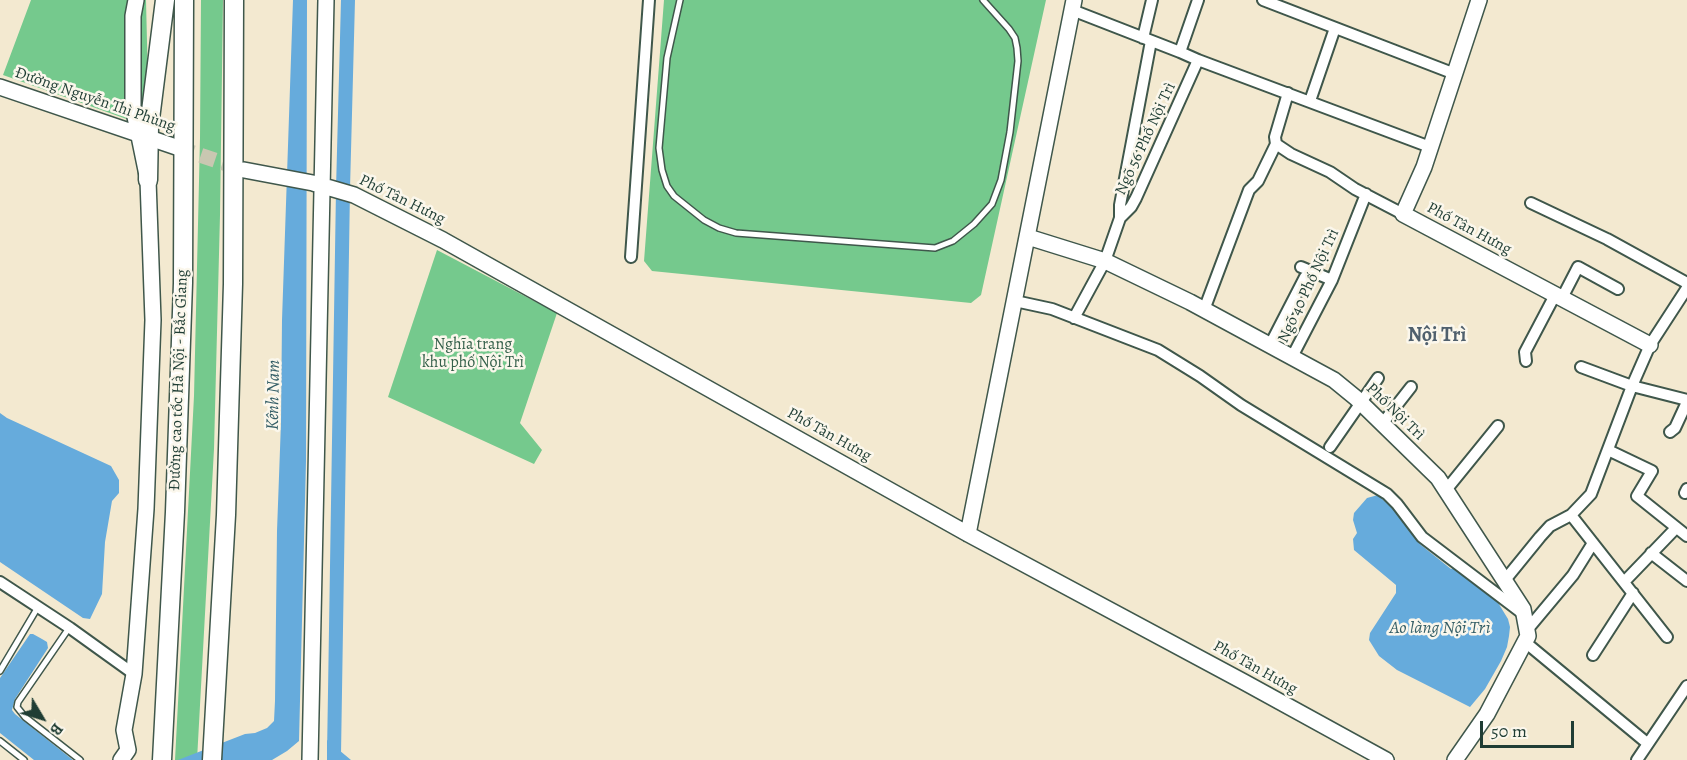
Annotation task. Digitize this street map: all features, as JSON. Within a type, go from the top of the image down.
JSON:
[{"type":"highway","points":[[148,180],[144,136],[149,127],[165,0]]},
{"type":"highway","name":"Đường cao tốc Hà Nội - Bắc Giang","points":[[162,760],[175,512],[183,283],[184,0]]},
{"type":"highway","points":[[212,760],[226,515],[233,284],[234,0]]},
{"type":"street","points":[[136,0],[133,16],[133,107],[144,136]]},
{"type":"street","points":[[310,760],[326,0]]},
{"type":"street","points":[[631,257],[649,0]]},
{"type":"street","points":[[1120,218],[1120,205],[1152,0]]},
{"type":"street","points":[[1180,52],[1198,0]]},
{"type":"street","points":[[1263,0],[1455,74]]},
{"type":"street","name":"Phố Tân Hưng","points":[[1479,0],[1424,167],[1403,214],[1650,345]]},
{"type":"street","points":[[968,534],[1073,5],[1198,60],[1430,147]]},
{"type":"street","points":[[1310,101],[1335,28]]},
{"type":"street","name":"Ngõ 56 Phố Nội Trì","points":[[1074,318],[1105,261],[1120,218],[1136,198],[1198,60]]},
{"type":"street","name":"Đường Nguyễn Thì Phùng","points":[[0,87],[179,148]]},
{"type":"street","points":[[1204,310],[1249,190],[1258,181],[1276,144],[1275,137],[1288,93]]},
{"type":"street","points":[[1276,144],[1403,214]]},
{"type":"street","name":"Phố Tân Hưng","points":[[244,170],[354,195],[453,246],[968,534],[1386,760]]},
{"type":"street","points":[[121,760],[128,750],[124,730],[134,674],[146,509],[153,320],[148,180]]},
{"type":"street","name":"Ngõ 40 Phố Nội Trì","points":[[1292,357],[1332,280],[1366,194]]},
{"type":"street","points":[[1531,203],[1608,239],[1687,283]]},
{"type":"street","name":"Phố Nội Trì","points":[[1028,237],[1105,261],[1204,310],[1334,380],[1360,402],[1438,478],[1523,609],[1526,629]]},
{"type":"street","points":[[1526,361],[1525,352],[1578,267],[1618,289]]},
{"type":"street","points":[[1270,345],[1303,272],[1332,280]]},
{"type":"street","points":[[1505,580],[1550,526],[1571,515],[1591,494],[1650,345],[1687,288]]},
{"type":"street","points":[[1015,302],[1052,309],[1158,350],[1241,405],[1387,494],[1422,537],[1526,629],[1647,743]]},
{"type":"street","points":[[1581,367],[1632,386],[1687,401],[1675,428],[1670,432]]},
{"type":"street","points":[[1330,447],[1378,378]]},
{"type":"street","points":[[1382,423],[1412,387]]},
{"type":"street","points":[[1446,490],[1498,426]]},
{"type":"street","points":[[1608,450],[1652,471],[1636,496],[1687,536]]},
{"type":"street","points":[[1571,515],[1667,637]]},
{"type":"street","points":[[1624,582],[1676,528]]},
{"type":"street","points":[[1455,760],[1487,714],[1526,629],[1573,575],[1593,543]]},
{"type":"street","points":[[1651,554],[1687,581]]},
{"type":"street","points":[[0,582],[134,674]]},
{"type":"street","points":[[1593,655],[1633,593]]},
{"type":"street","points":[[1637,760],[1687,686]]},
{"type":"lane","points":[[680,0],[667,58],[659,148],[662,170],[667,186],[674,196],[704,220],[718,228],[736,233],[935,248],[953,241],[974,224],[992,204],[1000,180],[1010,132],[1018,61],[1015,38],[983,0]]},
{"type":"lane","points":[[0,671],[38,607]]},
{"type":"lane","points":[[70,628],[18,702],[17,707],[25,717],[80,760]]},
{"type":"lane","points":[[0,741],[24,760]]},
{"type":"green space","points":[[31,0],[146,0],[149,127],[3,75]]},
{"type":"green space","points":[[201,0],[223,0],[214,449],[197,760],[175,760],[194,396]]},
{"type":"green space","points":[[664,0],[1046,0],[981,295],[971,303],[652,271],[644,261]]},
{"type":"green space","name":"Nghĩa trang khu phố Nội Trì","points":[[437,250],[557,313],[520,423],[542,450],[534,464],[388,397]]},
{"type":"water","name":"Kênh Nam","points":[[293,0],[307,0],[306,461],[299,741],[272,760],[178,760],[245,734],[255,733],[267,728],[274,721],[282,320]]},
{"type":"water","points":[[0,413],[111,466],[119,480],[119,493],[112,501],[105,542],[102,594],[90,619],[83,618],[0,562]]},
{"type":"water","name":"Ao làng Nội Trì","points":[[1378,495],[1394,510],[1421,545],[1497,601],[1508,619],[1509,636],[1501,661],[1485,689],[1470,707],[1397,670],[1379,656],[1369,640],[1370,633],[1396,593],[1396,585],[1354,550],[1353,539],[1357,533],[1353,520],[1354,513],[1367,498]]},
{"type":"water","points":[[30,634],[47,642],[48,648],[15,699],[12,710],[73,760],[34,760],[0,733],[0,678]]},
{"type":"water","points":[[327,740],[351,760],[327,760]]},
{"type":"waterway","points":[[335,760],[348,0]]},
{"type":"tunnel","points":[[179,148],[244,170]]},
{"type":"district","name":"Nội Trì","points":[[1437,336]]}]
